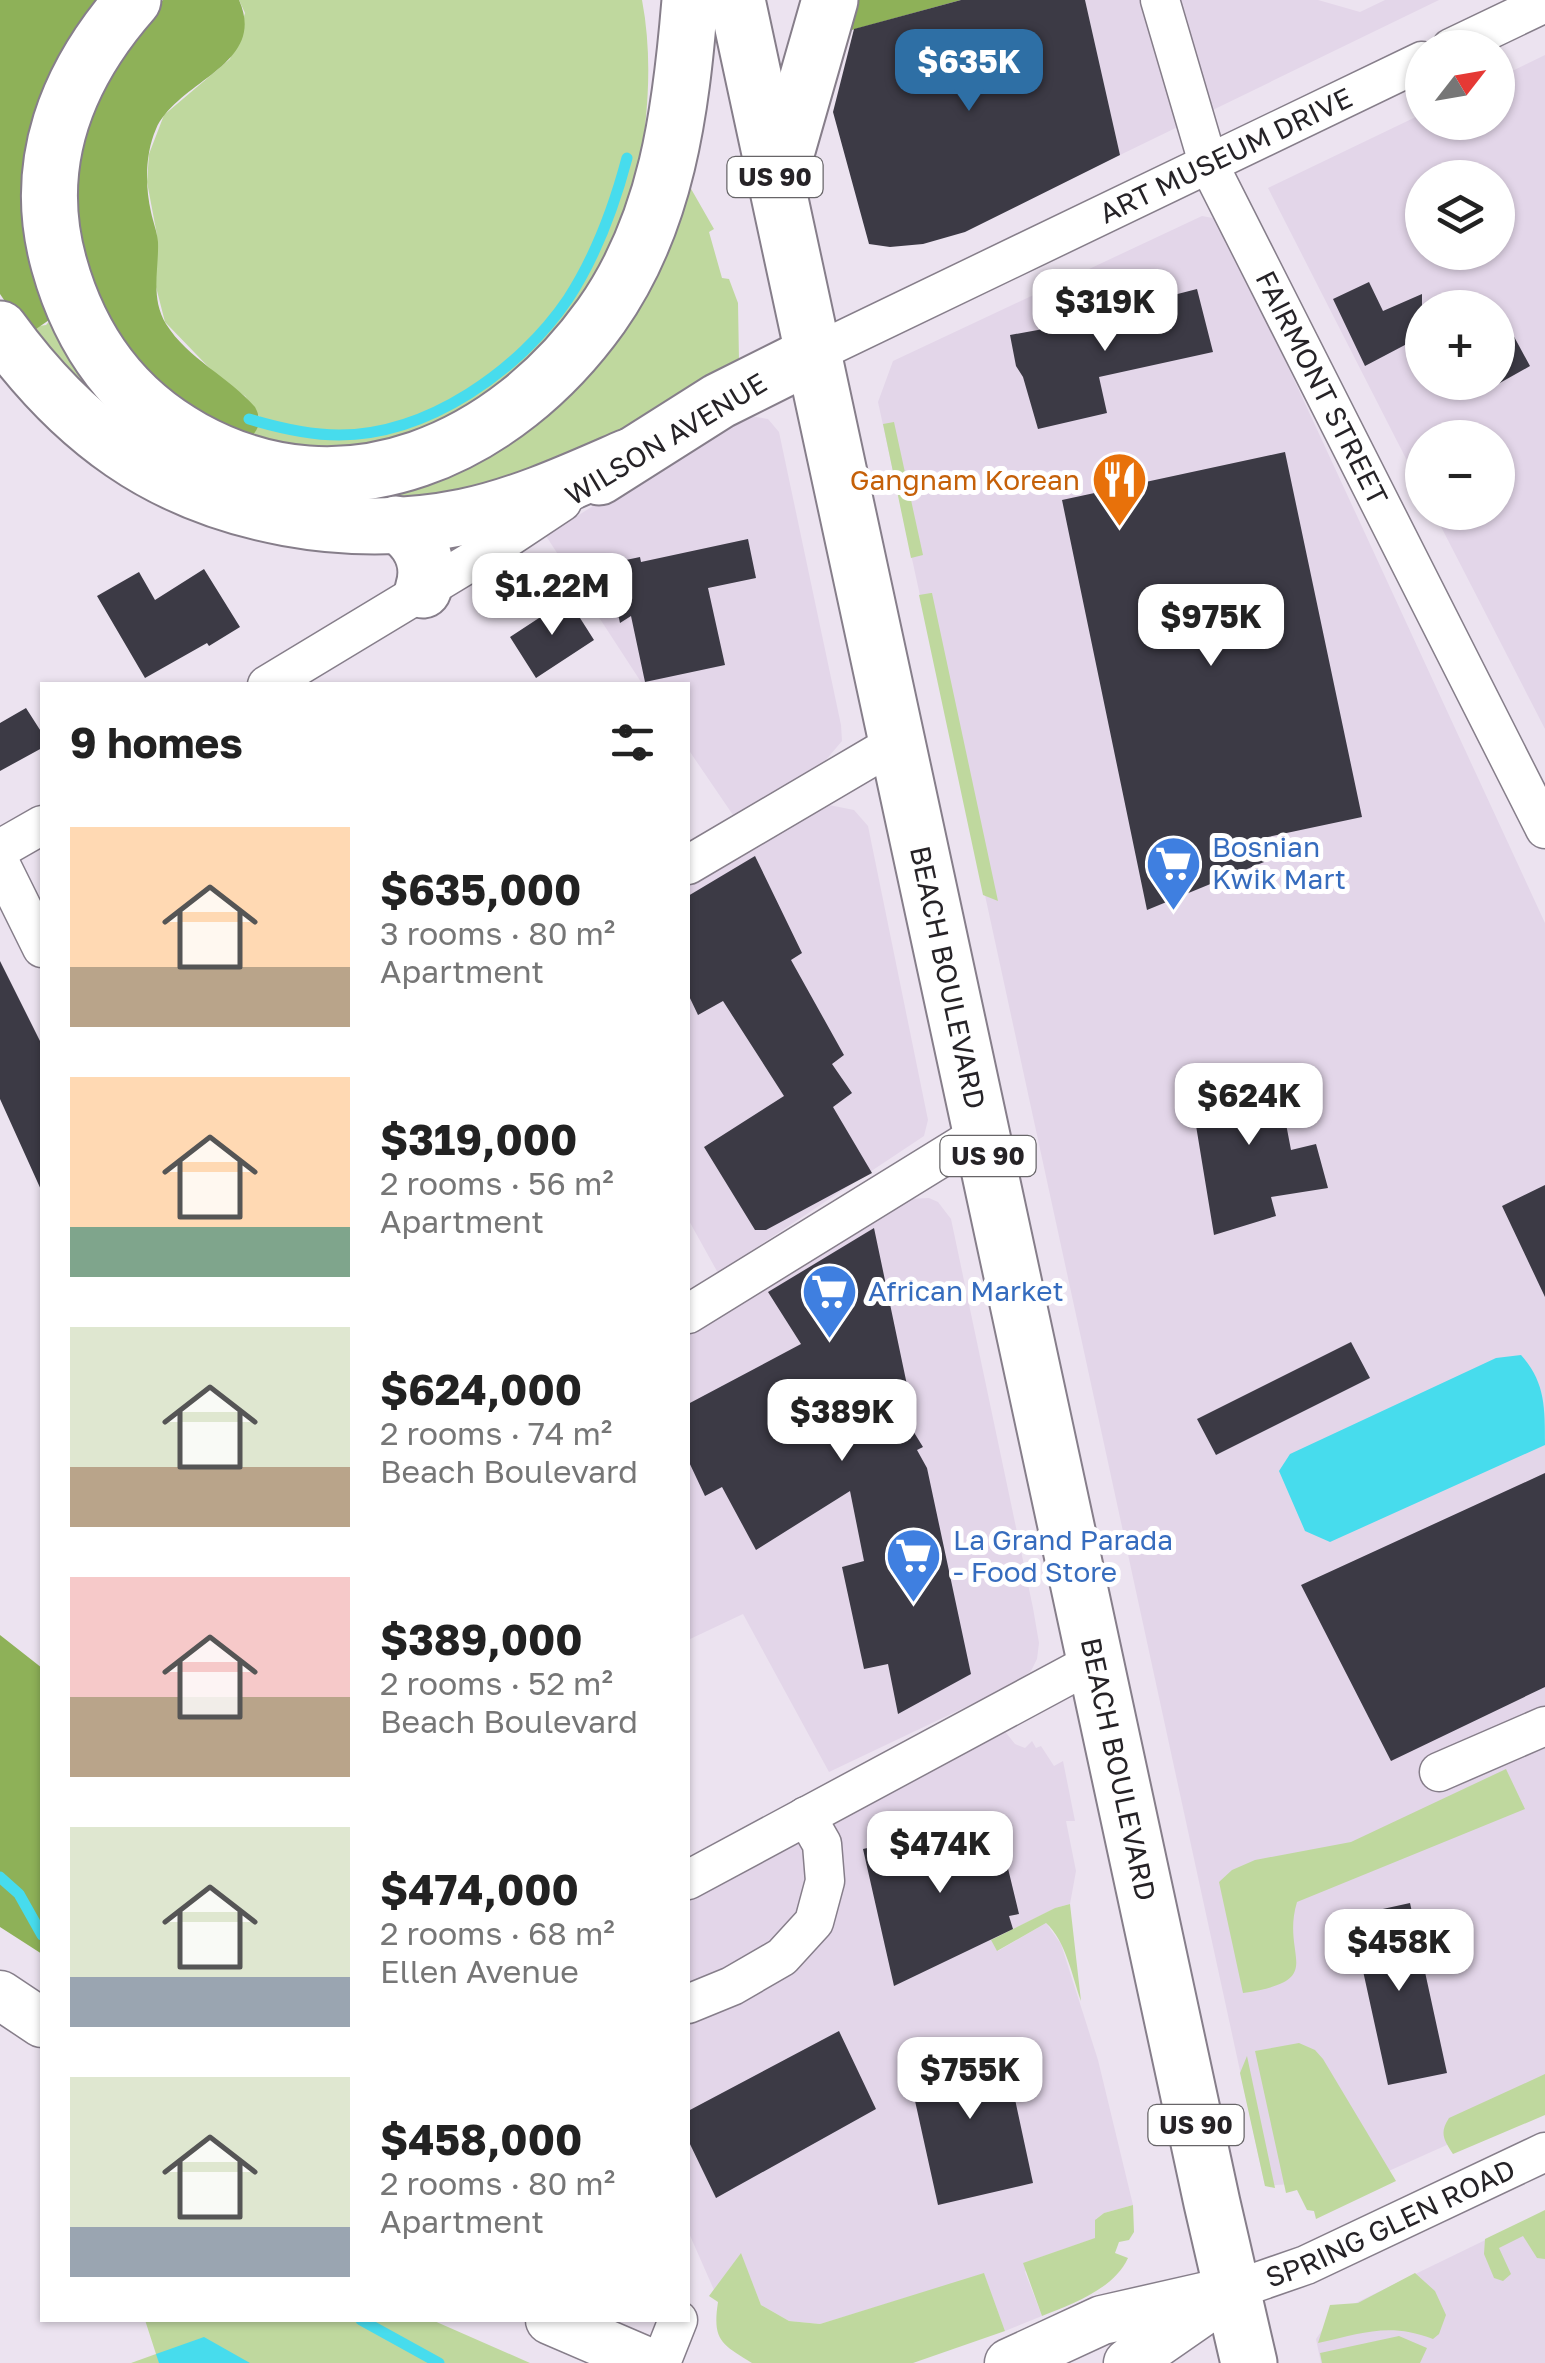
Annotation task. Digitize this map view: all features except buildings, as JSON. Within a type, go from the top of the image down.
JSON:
[{"type":"highway","points":[[133,0],[84,68],[55,134],[49,202],[55,251],[69,298],[112,374],[138,401],[172,427],[211,449],[252,464],[272,470],[333,476],[413,462],[476,432],[533,391],[598,319],[643,241],[667,169],[679,106],[690,0]]},
{"type":"highway","name":"BEACH BOULEVARD","points":[[737,0],[1249,2363]]},
{"type":"highway","points":[[776,185],[830,0]]},
{"type":"highway","points":[[0,329],[36,375],[79,418],[122,452],[166,478],[278,516],[330,523],[427,522],[480,513],[558,487],[628,457]]},
{"type":"highway","name":"WILSON AVENUE","points":[[580,489],[719,401],[813,354]]},
{"type":"highway","points":[[396,524],[422,552],[426,573],[423,590]]},
{"type":"main road","points":[[0,1995],[40,2023]]},
{"type":"main road","name":"SPRING GLEN ROAD","points":[[1009,2363],[1102,2320],[1234,2290]]},
{"type":"main road","name":"SPRING GLEN ROAD","points":[[1128,2363],[1234,2290]]},
{"type":"main road","points":[[555,2322],[650,2363]]},
{"type":"street","name":"FAIRMONT STREET","points":[[1160,0],[1208,163],[1541,812]]},
{"type":"street","points":[[1489,30],[1545,3]]},
{"type":"street","name":"ART MUSEUM DRIVE","points":[[813,354],[1405,69]]},
{"type":"street","name":"WILSON AVENUE","points":[[272,682],[497,546],[580,489]]},
{"type":"street","points":[[690,864],[897,742]]},
{"type":"street","points":[[0,849],[40,827]]},
{"type":"street","points":[[0,864],[40,944]]},
{"type":"street","points":[[690,1313],[982,1132]]},
{"type":"street","points":[[690,1879],[1097,1660]]},
{"type":"street","points":[[1439,1772],[1545,1726]]},
{"type":"street","points":[[690,2003],[732,1986],[782,1957],[814,1922],[825,1881],[822,1844],[806,1816]]},
{"type":"street","name":"SPRING GLEN ROAD","points":[[1234,2290],[1306,2265],[1545,2152]]},
{"type":"street","points":[[661,2363],[677,2322]]},
{"type":"shaded area","points":[[1085,0],[1318,0],[1360,12],[1385,0],[1439,0],[1120,155]]},
{"type":"shaded area","points":[[1545,55],[1545,729],[1443,530],[1515,530],[1515,420],[1405,420],[1405,457],[1268,188],[1405,122],[1405,140],[1515,140],[1515,70]]},
{"type":"shaded area","points":[[1202,216],[1213,218],[1222,230],[1248,280],[1545,923],[1545,2101],[1315,2204],[1304,2183],[1265,2186],[878,402],[893,361]]},
{"type":"shaded area","points":[[737,414],[768,419],[779,432],[842,741],[825,761],[733,815],[690,752],[690,682],[641,682],[546,536]]},
{"type":"shaded area","points":[[824,804],[854,810],[868,826],[928,1120],[924,1136],[718,1273],[690,1223],[690,882]]},
{"type":"shaded area","points":[[929,1198],[938,1202],[951,1219],[1033,1608],[1039,1643],[1037,1659],[1031,1671],[1012,1685],[829,1772],[743,1614],[690,1639],[690,1331],[908,1199]]},
{"type":"shaded area","points":[[1003,1729],[1015,1744],[1025,1748],[1032,1741],[1036,1748],[1041,1746],[1054,1766],[1063,1761],[1075,1821],[1066,1821],[1076,1871],[1070,1904],[991,1940],[998,1951],[1046,1923],[1061,1944],[1098,2060],[1133,2205],[1096,2219],[1096,2238],[1032,2260],[1025,2272],[1042,2316],[1005,2331],[984,2274],[820,2324],[789,2321],[761,2305],[741,2254],[714,2290],[690,2236],[690,1900]]},
{"type":"shaded area","points":[[1545,2211],[1545,2363],[1321,2363],[1316,2339],[1333,2314]]},
{"type":"green space","points":[[0,0],[107,0],[52,318],[36,329],[19,322],[0,294]]},
{"type":"green space","points":[[163,0],[239,0],[245,22],[241,41],[231,56],[182,97],[156,129],[147,181],[158,242],[157,294],[161,314],[186,348],[255,407],[259,424],[250,438],[150,386],[80,278],[74,134],[139,25]]},
{"type":"green space","points":[[239,0],[642,0],[648,86],[639,172],[647,175],[582,309],[485,405],[368,455],[234,440],[260,417],[245,396],[222,381],[165,322],[155,283],[157,235],[147,182],[149,154],[164,115],[230,59],[245,13]]},
{"type":"green space","points":[[853,0],[961,0],[848,31]]},
{"type":"green space","points":[[686,180],[714,229],[709,232],[722,278],[729,279],[738,303],[739,361],[598,447],[419,509],[138,443],[26,328],[46,325],[52,318],[126,415],[434,473]]},
{"type":"green space","points":[[894,422],[923,555],[911,558],[883,424]]},
{"type":"green space","points":[[932,593],[998,901],[983,895],[919,595]]},
{"type":"green space","points":[[0,1635],[40,1666],[40,1953],[0,1927]]},
{"type":"green space","points":[[1506,1769],[1525,1809],[1297,1902],[1293,1921],[1294,1973],[1270,1988],[1243,1993],[1219,1882],[1232,1870],[1255,1860],[1351,1842]]},
{"type":"green space","points":[[1070,1904],[1081,2001],[1063,1949],[1046,1923],[997,1951],[991,1940]]},
{"type":"green space","points":[[1299,2043],[1315,2050],[1323,2059],[1396,2181],[1316,2219],[1297,2190],[1286,2193],[1255,2051]]},
{"type":"green space","points":[[1247,2056],[1275,2188],[1265,2186],[1240,2073]]},
{"type":"green space","points":[[1545,2074],[1545,2115],[1453,2154],[1444,2136],[1449,2118]]},
{"type":"green space","points":[[1133,2205],[1134,2232],[1129,2240],[1119,2242],[1115,2253],[1128,2258],[1122,2269],[1103,2287],[1042,2316],[1023,2263],[1095,2238],[1095,2220],[1104,2213]]},
{"type":"green space","points":[[1545,2210],[1545,2259],[1537,2258],[1523,2236],[1499,2248],[1511,2274],[1503,2281],[1494,2278],[1484,2254],[1485,2239]]},
{"type":"green space","points":[[741,2253],[761,2305],[789,2321],[820,2324],[984,2273],[1005,2331],[913,2363],[752,2363],[722,2340],[717,2325],[718,2302],[709,2296]]},
{"type":"green space","points":[[1415,2273],[1435,2291],[1446,2315],[1433,2339],[1389,2330],[1318,2343],[1330,2305],[1358,2303]]},
{"type":"green space","points":[[146,2322],[437,2322],[530,2363],[131,2363],[156,2354]]},
{"type":"green space","points":[[1399,2336],[1427,2348],[1420,2363],[1322,2363],[1320,2353]]},
{"type":"water","points":[[1521,1355],[1535,1375],[1542,1395],[1545,1445],[1330,1542],[1305,1531],[1279,1471],[1290,1454],[1496,1358]]},
{"type":"water","points":[[204,2337],[250,2363],[159,2363],[156,2354]]},
{"type":"waterway","points":[[249,419],[316,434],[372,432],[406,424],[469,394],[524,350],[568,299],[603,231],[627,158]]},
{"type":"waterway","points":[[0,1877],[19,1894],[40,1931]]},
{"type":"waterway","points":[[365,2322],[439,2363]]},
{"type":"place","name":"Gangnam Korean","points":[[1119,529]]},
{"type":"place","name":"Bosnian Kwik Mart","points":[[1173,912]]},
{"type":"place","name":"African Market","points":[[829,1340]]},
{"type":"place","name":"La Grand Parada - Food Store","points":[[914,1605]]}]
